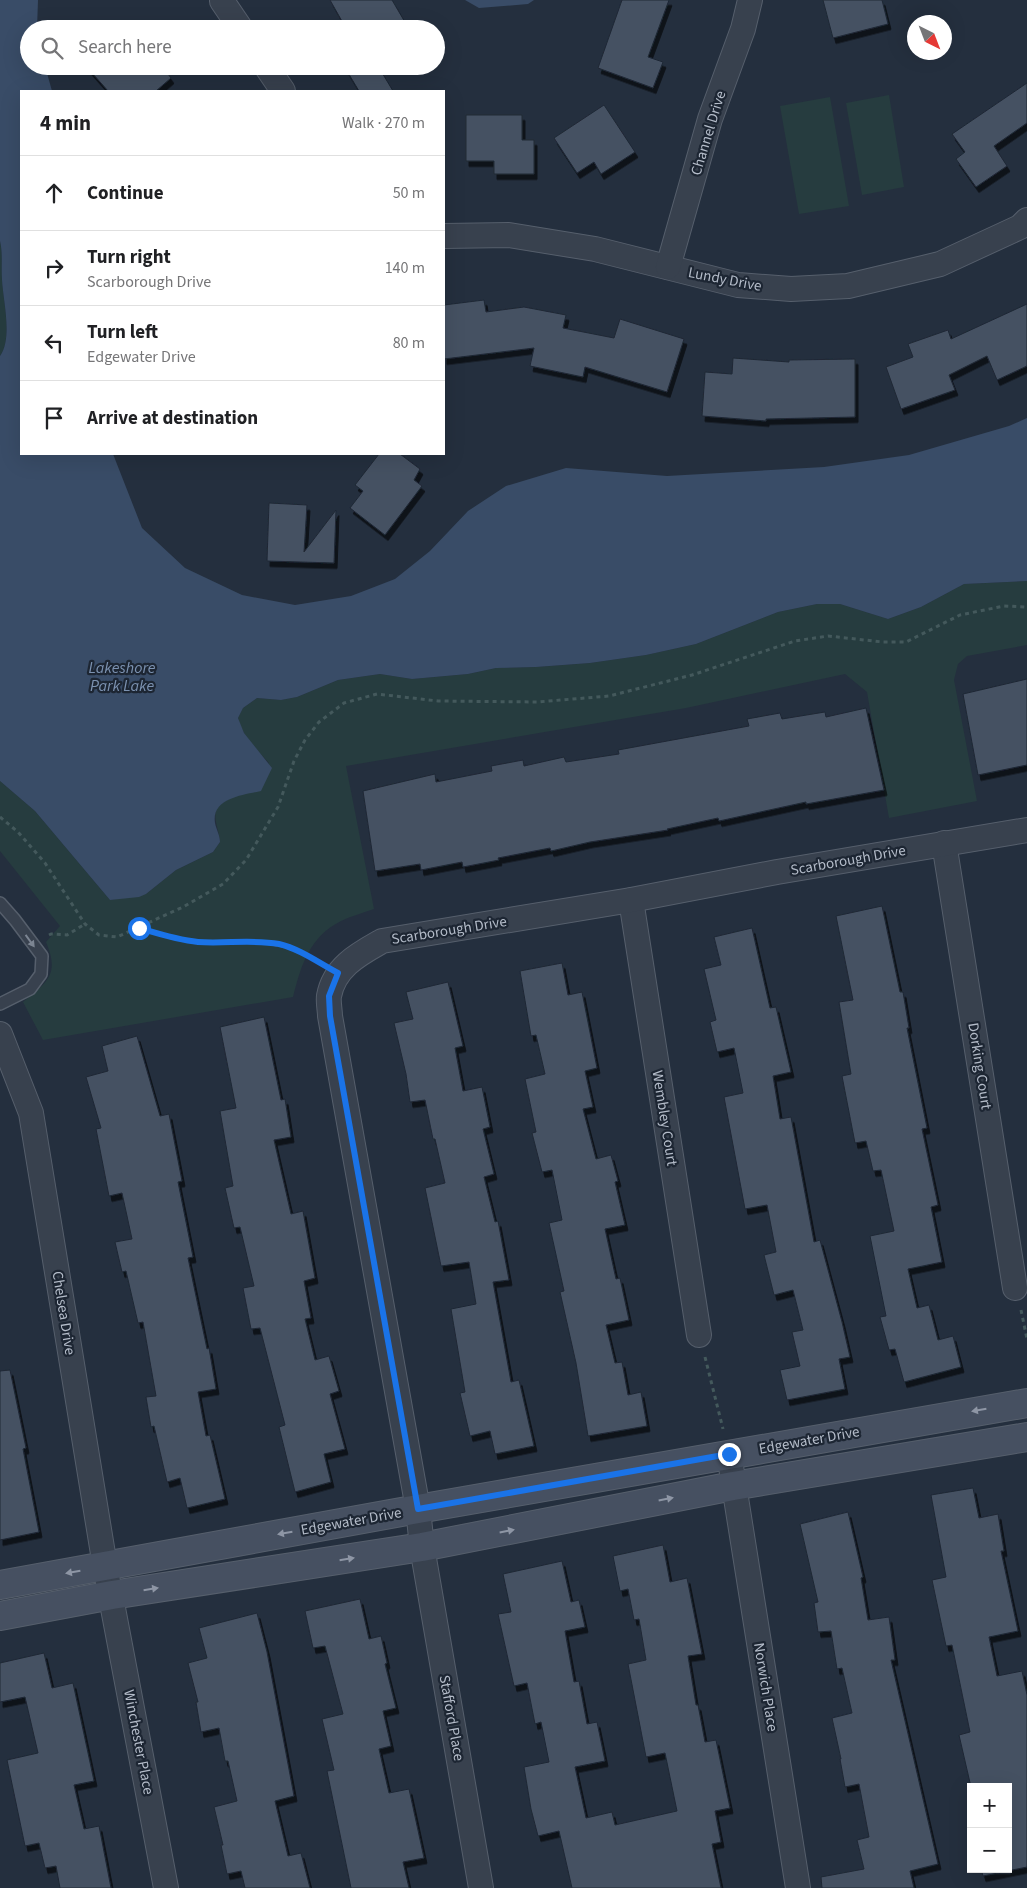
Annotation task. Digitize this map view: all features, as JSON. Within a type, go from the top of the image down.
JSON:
[{"type":"street","name":"Channel Drive","points":[[668,267],[710,119],[743,29],[750,0]]},
{"type":"street","points":[[222,1],[235,20]]},
{"type":"street","points":[[272,75],[282,90]]},
{"type":"street","name":"Lundy Drive","points":[[445,236],[509,236],[595,249],[738,284],[791,289],[848,286],[940,264],[1020,227],[1027,220]]},
{"type":"street","name":"Scarborough Drive","points":[[422,1547],[418,1509],[330,1016],[329,996],[338,973],[355,956],[382,942],[1027,830]]},
{"type":"street","name":"Dorking Court","points":[[944,843],[1016,1288]]},
{"type":"street","name":"Wembley Court","points":[[630,900],[699,1335]]},
{"type":"street","name":"Chelsea Drive","points":[[0,1034],[31,1112],[112,1595]]},
{"type":"street","name":"Edgewater Drive","points":[[0,1585],[418,1509],[1027,1403]]},
{"type":"street","points":[[0,1616],[112,1595],[422,1547],[734,1486],[1027,1437]]},
{"type":"street","name":"Norwich Place","points":[[729,1454],[798,1888]]},
{"type":"street","name":"Stafford Place","points":[[422,1547],[481,1888]]},
{"type":"street","name":"Winchester Place","points":[[112,1595],[166,1888]]},
{"type":"lane","points":[[0,903],[42,956],[41,974],[30,989],[0,1004]]},
{"type":"path","points":[[0,817],[18,832],[45,863],[85,924],[99,936],[117,937],[183,908],[223,884],[246,860],[278,807],[294,761],[305,740],[319,722],[344,703],[377,694],[438,701],[518,702],[609,696],[692,675],[795,642],[828,636],[883,642],[906,642],[960,615],[1004,606],[1027,607]]},
{"type":"path","points":[[34,946],[52,934],[67,935],[85,924]]},
{"type":"path","points":[[139,928],[174,939],[200,942],[259,941],[281,945],[298,951],[338,973]]},
{"type":"path","points":[[699,1335],[729,1454]]},
{"type":"green space","points":[[889,95],[904,187],[862,195],[846,103]]},
{"type":"green space","points":[[830,97],[849,206],[799,214],[780,106]]},
{"type":"green space","points":[[0,241],[7,329],[4,348],[0,356]]},
{"type":"green space","points":[[1027,581],[1027,645],[967,656],[958,664],[954,680],[977,801],[889,818],[867,692],[845,674],[686,708],[346,766],[374,909],[341,921],[321,935],[308,953],[303,964],[293,997],[43,1040],[23,1002],[39,989],[49,977],[52,962],[46,942],[60,926],[0,851],[0,781],[35,811],[110,900],[146,894],[176,870],[213,852],[220,842],[215,815],[219,805],[234,797],[269,763],[246,737],[238,718],[243,708],[257,698],[281,700],[297,697],[338,680],[380,674],[412,679],[468,674],[496,668],[590,663],[646,655],[696,644],[778,612],[817,604],[840,604],[888,619],[921,607],[964,584]]},
{"type":"water","name":"Lakeshore Park Lake","points":[[0,0],[38,0],[37,20],[20,20],[20,75],[48,75],[52,90],[20,90],[20,455],[113,455],[142,528],[185,568],[242,595],[295,605],[351,596],[395,579],[430,551],[468,511],[506,486],[566,468],[667,476],[824,467],[909,455],[1009,426],[1027,418],[1027,581],[964,584],[921,607],[888,619],[840,604],[817,604],[778,612],[696,644],[646,655],[590,663],[496,668],[468,674],[412,679],[380,674],[338,680],[297,697],[281,700],[257,698],[243,708],[238,718],[244,733],[272,768],[261,791],[230,799],[218,808],[215,815],[215,823],[220,842],[213,852],[176,870],[146,894],[139,897],[110,900],[35,811],[0,781],[0,356],[4,348],[7,329],[0,241]]},
{"type":"water","points":[[465,0],[534,0],[528,4],[479,8]]},
{"type":"building","points":[[330,0],[392,0],[404,20],[341,20]]},
{"type":"building","points":[[622,0],[669,0],[648,57],[663,62],[653,88],[598,68]]},
{"type":"building","points":[[823,0],[882,0],[888,24],[833,38]]},
{"type":"building","points":[[94,75],[169,75],[171,78],[157,90],[107,90]]},
{"type":"building","points":[[349,75],[383,75],[392,90],[358,90]]},
{"type":"building","points":[[1027,83],[1027,123],[994,146],[1007,166],[976,187],[956,159],[965,152],[952,134]]},
{"type":"building","points":[[604,105],[635,152],[601,174],[594,162],[577,173],[554,138]]},
{"type":"building","points":[[466,115],[522,115],[522,140],[534,140],[534,174],[494,174],[494,161],[466,161]]},
{"type":"building","points":[[484,300],[486,312],[524,307],[566,315],[563,328],[614,338],[620,319],[684,339],[667,392],[585,367],[583,377],[530,366],[534,348],[445,359],[445,305]]},
{"type":"building","points":[[1027,304],[1027,366],[997,380],[987,356],[949,375],[955,390],[901,409],[886,367],[913,357],[908,344],[948,330],[951,339]]},
{"type":"building","points":[[733,358],[789,362],[789,360],[855,359],[855,417],[766,419],[766,421],[702,416],[705,372],[732,374]]},
{"type":"building","points":[[378,455],[401,455],[420,469],[414,480],[422,486],[385,535],[350,508],[363,491],[355,485]]},
{"type":"building","points":[[269,503],[307,505],[304,552],[336,510],[334,563],[267,561]]},
{"type":"building","points":[[1027,679],[1027,765],[978,775],[963,694]]},
{"type":"building","points":[[866,708],[884,790],[806,804],[806,802],[719,821],[718,818],[668,830],[590,842],[551,851],[550,848],[463,867],[462,862],[421,870],[420,864],[375,871],[363,791],[435,774],[436,782],[492,771],[491,766],[523,760],[524,766],[564,757],[566,762],[619,754],[618,750],[749,726],[747,719],[780,713],[782,719],[825,712],[826,717]]},
{"type":"building","points":[[882,906],[900,992],[903,992],[909,1028],[907,1028],[927,1128],[922,1129],[938,1205],[931,1207],[942,1262],[908,1269],[917,1308],[929,1305],[938,1340],[953,1336],[961,1367],[904,1382],[895,1349],[889,1350],[880,1317],[886,1316],[870,1236],[894,1231],[881,1170],[873,1171],[866,1141],[855,1143],[842,1076],[851,1074],[839,1002],[853,1000],[836,916]]},
{"type":"building","points":[[752,928],[770,1008],[776,1007],[791,1072],[773,1076],[780,1119],[791,1117],[814,1242],[820,1240],[850,1357],[839,1359],[845,1389],[787,1400],[780,1370],[800,1366],[792,1332],[803,1330],[793,1290],[774,1295],[764,1255],[776,1252],[767,1205],[745,1209],[724,1097],[743,1093],[734,1048],[717,1052],[710,1022],[716,1020],[704,969],[721,965],[714,937]]},
{"type":"building","points":[[562,963],[568,995],[582,992],[597,1068],[585,1071],[593,1107],[583,1109],[596,1159],[611,1155],[618,1181],[615,1182],[625,1225],[605,1229],[616,1279],[620,1278],[629,1320],[606,1325],[615,1363],[622,1362],[628,1395],[641,1392],[647,1426],[588,1436],[576,1363],[560,1292],[564,1291],[549,1223],[562,1220],[552,1170],[542,1172],[532,1133],[536,1132],[525,1079],[545,1074],[536,1035],[531,1036],[520,971]]},
{"type":"building","points":[[448,982],[463,1046],[455,1048],[463,1091],[482,1087],[490,1127],[483,1129],[494,1174],[484,1177],[495,1222],[498,1221],[509,1280],[493,1282],[511,1382],[519,1380],[534,1446],[495,1454],[490,1431],[470,1436],[460,1393],[465,1392],[451,1309],[476,1304],[469,1262],[441,1266],[425,1188],[445,1183],[425,1100],[410,1102],[406,1074],[394,1023],[413,1019],[406,992]]},
{"type":"building","points":[[264,1017],[281,1100],[285,1099],[291,1137],[274,1140],[291,1214],[303,1211],[315,1278],[304,1281],[311,1318],[305,1319],[315,1360],[329,1356],[339,1391],[330,1394],[345,1449],[324,1454],[331,1482],[295,1492],[279,1427],[285,1425],[260,1328],[251,1329],[243,1288],[254,1286],[240,1227],[234,1228],[225,1188],[233,1186],[220,1111],[236,1108],[220,1027]]},
{"type":"building","points":[[137,1036],[160,1116],[169,1114],[182,1181],[178,1182],[193,1257],[188,1258],[207,1349],[209,1348],[216,1389],[198,1392],[206,1436],[210,1435],[225,1499],[187,1508],[180,1478],[167,1482],[154,1426],[151,1427],[146,1397],[156,1396],[143,1322],[138,1323],[126,1271],[122,1272],[115,1242],[132,1239],[122,1193],[109,1196],[96,1129],[101,1128],[86,1077],[108,1071],[102,1046]]},
{"type":"building","points":[[10,1370],[26,1448],[23,1449],[39,1532],[0,1540],[0,1371]]},
{"type":"building","points":[[973,1488],[979,1518],[998,1514],[1004,1551],[1001,1551],[1018,1631],[989,1637],[997,1676],[1022,1671],[1027,1695],[1027,1867],[1012,1870],[1012,1783],[970,1783],[959,1735],[970,1732],[952,1645],[946,1646],[932,1580],[946,1577],[931,1495]]},
{"type":"building","points":[[848,1512],[863,1577],[861,1578],[868,1620],[889,1617],[895,1660],[891,1660],[938,1864],[910,1871],[914,1888],[822,1888],[821,1877],[864,1869],[857,1840],[869,1837],[859,1784],[845,1787],[832,1718],[852,1713],[842,1668],[837,1669],[831,1631],[818,1632],[814,1603],[818,1602],[800,1524]]},
{"type":"building","points":[[663,1545],[670,1582],[687,1578],[702,1654],[688,1656],[696,1705],[698,1705],[705,1742],[716,1740],[730,1808],[715,1811],[721,1842],[712,1844],[721,1888],[572,1888],[559,1831],[538,1836],[531,1809],[524,1767],[549,1762],[541,1722],[535,1724],[527,1683],[514,1686],[498,1614],[511,1612],[503,1574],[562,1561],[571,1602],[579,1600],[585,1627],[565,1631],[574,1682],[579,1681],[587,1724],[597,1722],[605,1761],[575,1767],[586,1818],[612,1812],[615,1825],[677,1811],[665,1753],[646,1757],[628,1664],[646,1660],[639,1619],[634,1620],[628,1589],[620,1591],[613,1556]]},
{"type":"building","points":[[360,1599],[369,1639],[381,1636],[387,1663],[385,1664],[396,1708],[383,1711],[391,1746],[379,1749],[389,1793],[409,1789],[424,1858],[403,1862],[409,1888],[351,1888],[327,1771],[334,1770],[322,1719],[343,1714],[325,1646],[313,1648],[305,1611]]},
{"type":"building","points":[[257,1613],[267,1652],[294,1796],[275,1801],[288,1856],[301,1853],[310,1888],[245,1888],[241,1871],[227,1874],[221,1845],[223,1845],[214,1807],[237,1801],[228,1761],[225,1761],[219,1728],[201,1732],[196,1702],[198,1702],[188,1663],[207,1658],[199,1628]]},
{"type":"building","points":[[44,1653],[52,1688],[73,1683],[94,1781],[74,1785],[84,1829],[99,1826],[111,1888],[60,1888],[56,1866],[45,1868],[39,1843],[25,1846],[7,1760],[38,1753],[25,1697],[0,1702],[0,1663]]},
{"type":"building","points":[[982,1873],[998,1873],[983,1876]]},
{"type":"route","points":[[139,928],[174,939],[200,942],[259,941],[281,945],[298,951],[338,973],[329,996],[330,1016],[418,1509],[729,1454]]}]
